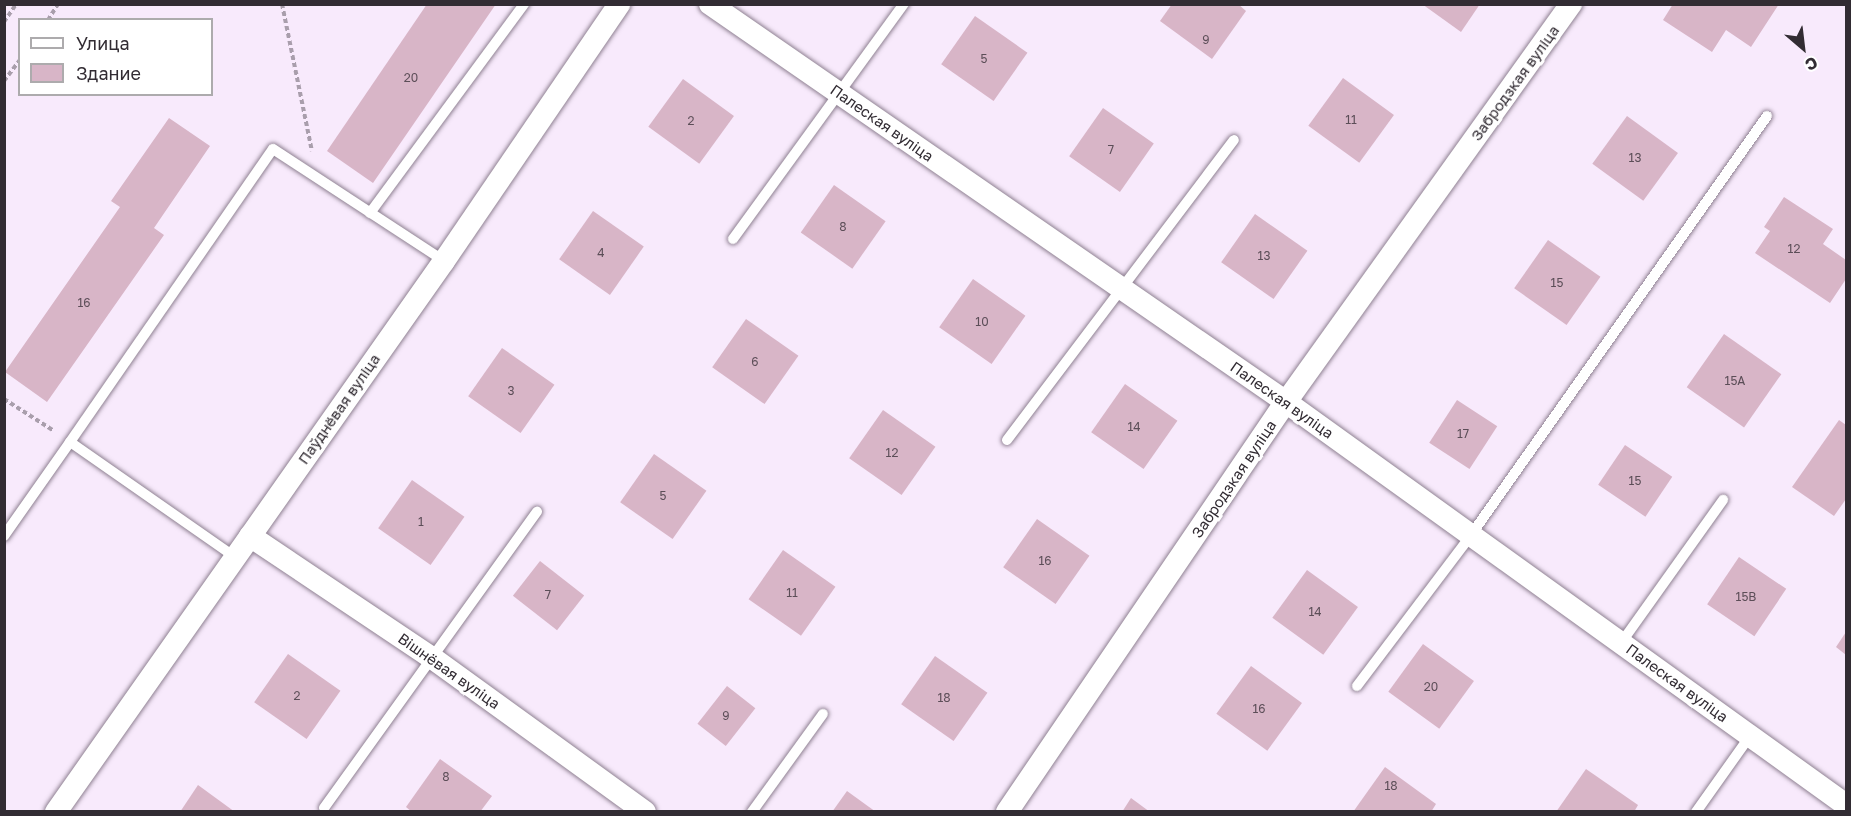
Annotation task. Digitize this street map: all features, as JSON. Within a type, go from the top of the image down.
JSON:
[{"type":"street","name":"Паўднёвая вуліца","points":[[56,812],[444,261],[619,4]]},
{"type":"street","name":"Палеская вуліца","points":[[710,4],[1286,402],[1846,805]]},
{"type":"street","name":"Забродзкая вуліца","points":[[1006,812],[1286,402],[1571,4]]},
{"type":"street","name":"Вішнёвая вуліца","points":[[250,536],[431,657],[645,812]]},
{"type":"lane","points":[[370,213],[524,4]]},
{"type":"lane","points":[[733,239],[904,4]]},
{"type":"lane","points":[[1357,686],[1471,535],[1767,116]]},
{"type":"lane","points":[[1007,440],[1234,140]]},
{"type":"lane","points":[[4,536],[273,150],[444,261]]},
{"type":"lane","points":[[70,442],[235,557]]},
{"type":"lane","points":[[1621,643],[1723,500]]},
{"type":"lane","points":[[324,808],[537,512]]},
{"type":"lane","points":[[752,812],[823,714]]},
{"type":"lane","points":[[1696,812],[1750,736]]},
{"type":"path","points":[[4,22],[16,4]]},
{"type":"path","points":[[49,18],[58,4]]},
{"type":"path","points":[[282,4],[312,150],[313,176]]},
{"type":"path","points":[[4,81],[18,63]]},
{"type":"path","points":[[4,399],[70,442]]},
{"type":"building","points":[[427,4],[496,4],[373,183],[327,151]]},
{"type":"building","points":[[1172,4],[1238,4],[1246,11],[1212,59],[1160,21]]},
{"type":"building","points":[[1422,4],[1480,4],[1461,32]]},
{"type":"building","points":[[1673,4],[1779,4],[1751,47],[1726,30],[1712,52],[1663,20]]},
{"type":"building","points":[[975,16],[1027,53],[994,101],[941,64]]},
{"type":"building","points":[[1343,78],[1394,115],[1359,163],[1308,126]]},
{"type":"building","points":[[683,79],[734,116],[699,164],[648,127]]},
{"type":"building","points":[[1103,108],[1154,144],[1120,192],[1069,156]]},
{"type":"building","points":[[1627,116],[1678,153],[1643,201],[1592,164]]},
{"type":"building","points":[[169,118],[210,146],[154,228],[164,235],[47,402],[5,372],[120,207],[111,201]]},
{"type":"building","points":[[834,185],[886,221],[852,269],[801,233]]},
{"type":"building","points":[[1784,197],[1833,229],[1823,244],[1846,260],[1846,279],[1830,303],[1755,253],[1770,231],[1764,227]]},
{"type":"building","points":[[593,211],[644,247],[610,295],[559,259]]},
{"type":"building","points":[[1255,214],[1307,251],[1274,299],[1221,262]]},
{"type":"building","points":[[1548,240],[1600,277],[1567,325],[1514,288]]},
{"type":"building","points":[[973,279],[1025,316],[992,364],[939,327]]},
{"type":"building","points":[[746,319],[798,356],[765,404],[712,367]]},
{"type":"building","points":[[1724,334],[1781,374],[1744,427],[1687,387]]},
{"type":"building","points":[[502,348],[554,385],[521,433],[468,396]]},
{"type":"building","points":[[1125,384],[1177,421],[1144,469],[1091,432]]},
{"type":"building","points":[[1457,400],[1497,426],[1469,469],[1429,443]]},
{"type":"building","points":[[883,410],[935,447],[902,495],[849,458]]},
{"type":"building","points":[[1839,420],[1846,425],[1846,499],[1834,516],[1792,487]]},
{"type":"building","points":[[1625,445],[1672,477],[1645,517],[1598,485]]},
{"type":"building","points":[[654,454],[706,491],[673,539],[620,502]]},
{"type":"building","points":[[412,480],[464,517],[431,565],[378,528]]},
{"type":"building","points":[[1037,519],[1089,556],[1056,604],[1003,567]]},
{"type":"building","points":[[783,550],[835,587],[801,636],[749,599]]},
{"type":"building","points":[[1739,557],[1786,589],[1754,636],[1707,604]]},
{"type":"building","points":[[540,561],[584,595],[557,630],[513,596]]},
{"type":"building","points":[[1307,570],[1358,607],[1323,655],[1272,618]]},
{"type":"building","points":[[1846,632],[1846,655],[1836,647]]},
{"type":"building","points":[[1423,644],[1474,681],[1439,729],[1388,692]]},
{"type":"building","points":[[288,654],[340,691],[307,739],[254,702]]},
{"type":"building","points":[[935,656],[987,693],[954,741],[901,704]]},
{"type":"building","points":[[1251,666],[1302,703],[1267,751],[1216,714]]},
{"type":"building","points":[[727,686],[755,708],[726,746],[697,724]]},
{"type":"building","points":[[440,759],[492,796],[480,812],[412,812],[406,807]]},
{"type":"building","points":[[1385,767],[1436,804],[1431,812],[1353,812]]},
{"type":"building","points":[[1586,769],[1638,805],[1634,812],[1556,812]]},
{"type":"building","points":[[198,785],[235,812],[180,812]]},
{"type":"building","points":[[847,791],[876,812],[832,812]]},
{"type":"building","points":[[1131,798],[1150,812],[1122,812]]}]
